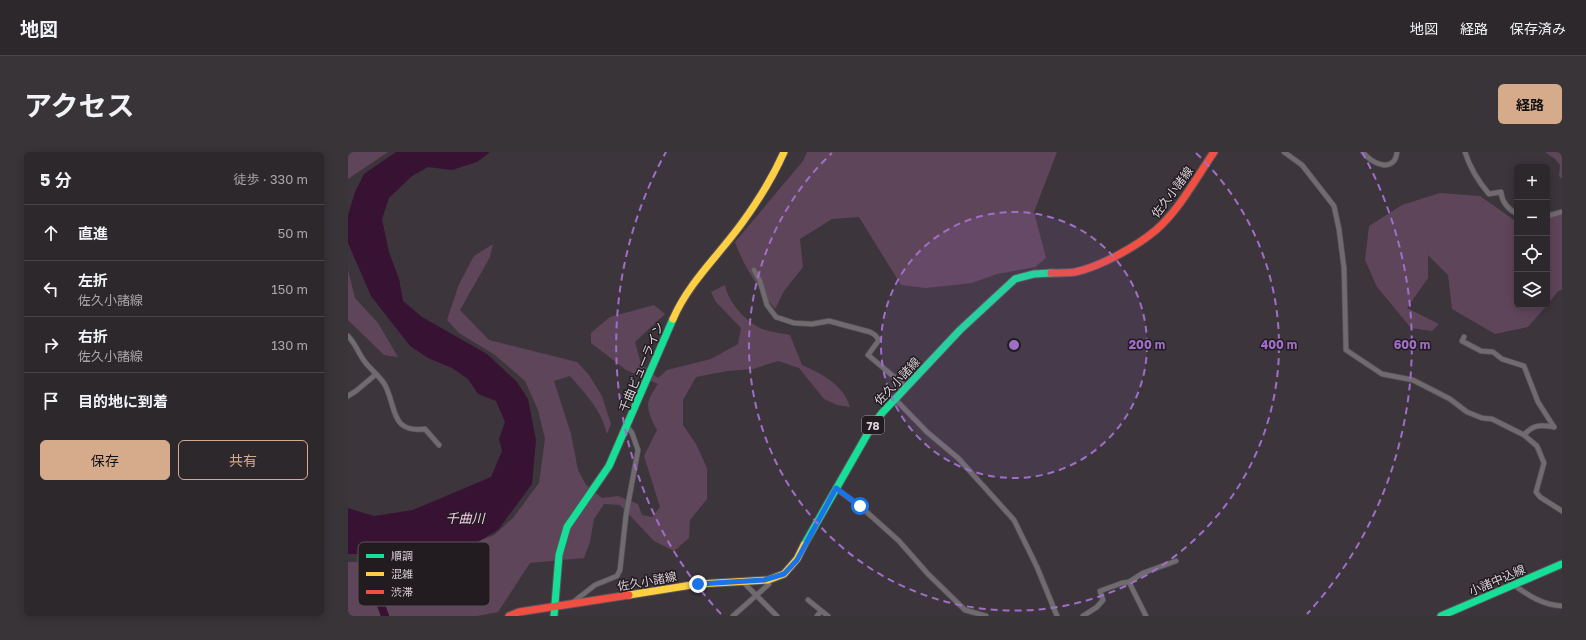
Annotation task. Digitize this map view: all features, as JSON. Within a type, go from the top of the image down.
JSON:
[{"type":"main road","name":"千曲ビューライン","points":[[554,616],[559,555],[565,534],[577,512],[609,466],[677,310],[701,273],[742,223],[775,173],[784,152]]},
{"type":"main road","name":"佐久小諸線","points":[[509,616],[519,612],[554,606],[698,584],[768,580],[784,574],[792,567],[872,426],[906,387],[960,330],[1015,279],[1034,274],[1075,272],[1096,265],[1113,258],[1156,230],[1177,206],[1214,152]]},
{"type":"main road","name":"小諸中込線","points":[[1441,616],[1562,564]]},
{"type":"street","points":[[1284,152],[1302,166],[1334,206],[1339,229],[1344,268],[1346,350],[1382,374],[1413,380],[1450,399],[1467,412],[1482,418],[1492,419],[1524,434],[1537,446],[1544,463],[1536,492],[1540,497],[1562,511]]},
{"type":"street","points":[[1363,152],[1371,162],[1383,165],[1391,163],[1396,159],[1397,152]]},
{"type":"street","points":[[1465,152],[1478,181],[1489,194],[1501,192],[1502,200],[1506,206],[1514,212]]},
{"type":"street","points":[[1550,215],[1562,212]]},
{"type":"street","points":[[754,270],[760,281],[767,305],[776,317],[794,323],[812,324],[829,321],[870,332],[879,340],[868,355],[906,387]]},
{"type":"street","points":[[348,336],[356,344],[364,360],[375,375],[385,385],[393,410],[401,424],[414,430],[425,428],[438,445]]},
{"type":"street","points":[[1464,337],[1462,341],[1481,351],[1493,352],[1502,359],[1524,366],[1538,402],[1554,427],[1543,424],[1533,426],[1524,434]]},
{"type":"street","points":[[348,396],[375,375]]},
{"type":"street","points":[[895,399],[927,432],[958,458],[1014,520],[1037,567],[1057,616]]},
{"type":"street","points":[[572,603],[595,585],[617,576],[620,570],[626,515],[638,450],[627,426]]},
{"type":"street","points":[[836,488],[860,506],[899,541],[928,574],[965,610],[986,616]]},
{"type":"street","points":[[1083,616],[1097,607],[1103,600],[1100,592],[1122,583],[1129,582],[1143,573],[1176,561]]},
{"type":"street","points":[[734,616],[769,584],[768,580]]},
{"type":"street","points":[[742,581],[777,616]]},
{"type":"street","points":[[1129,582],[1146,616]]},
{"type":"street","points":[[1514,585],[1530,596],[1553,605],[1562,605]]},
{"type":"street","points":[[808,600],[828,616]]},
{"type":"street","points":[[817,616],[821,611]]},
{"type":"shaded area","points":[[348,152],[388,152],[348,179]]},
{"type":"shaded area","points":[[807,152],[1057,152],[1034,212],[1046,258],[1035,267],[997,274],[972,283],[926,288],[901,285],[859,217],[832,219],[800,239],[803,267],[784,291],[775,309],[752,277],[735,242],[803,161]]},
{"type":"shaded area","points":[[1545,152],[1562,152],[1562,179],[1559,176],[1560,165],[1555,159]]},
{"type":"shaded area","points":[[1440,193],[1480,196],[1514,220],[1514,308],[1544,308],[1528,327],[1495,334],[1452,309],[1448,275],[1428,255],[1428,278],[1407,308],[1439,324],[1432,331],[1411,328],[1377,287],[1365,260],[1369,226],[1402,205]]},
{"type":"shaded area","points":[[1562,211],[1562,290],[1558,291],[1550,301],[1550,236],[1550,213]]},
{"type":"shaded area","points":[[493,244],[490,257],[460,310],[489,340],[577,362],[589,375],[602,396],[611,424],[607,434],[605,426],[597,410],[570,376],[554,381],[571,434],[578,470],[586,485],[602,498],[618,496],[638,504],[642,515],[652,517],[660,507],[644,456],[657,430],[648,406],[650,397],[658,384],[626,370],[591,343],[591,333],[610,317],[654,305],[665,314],[635,342],[641,364],[658,378],[667,370],[711,359],[738,344],[741,328],[716,302],[711,292],[725,285],[734,305],[750,322],[762,329],[790,335],[802,365],[824,376],[837,386],[847,399],[850,407],[837,405],[824,399],[799,368],[778,361],[753,369],[727,371],[696,377],[683,400],[683,425],[696,444],[707,468],[707,499],[690,520],[689,538],[674,551],[654,541],[620,505],[604,504],[594,519],[590,542],[584,558],[530,563],[498,612],[477,616],[348,616],[348,562],[358,562],[358,606],[490,606],[490,542],[476,542],[494,535],[513,518],[539,483],[545,439],[538,410],[525,381],[495,355],[459,333],[447,320],[459,284],[474,256]]},
{"type":"shaded area","points":[[348,270],[355,298],[378,323],[398,357],[384,355],[348,320]]},
{"type":"water","name":"千曲川","points":[[396,152],[490,152],[477,162],[452,170],[428,167],[412,176],[389,198],[382,219],[389,252],[399,279],[403,301],[422,317],[487,354],[517,382],[528,399],[536,440],[532,484],[498,530],[478,542],[358,542],[358,554],[348,554],[348,508],[374,516],[413,510],[491,477],[502,451],[499,439],[505,422],[496,401],[478,394],[468,379],[452,368],[428,358],[410,346],[371,296],[348,243],[348,215],[355,192],[364,174]]},
{"type":"waterway","points":[[381,606],[385,616]]},
{"type":"traffic: fast","points":[[804,545],[872,426],[882,413],[960,330],[1015,279],[1034,274],[1051,273]]},
{"type":"traffic: fast","points":[[554,616],[559,555],[567,527],[609,466],[673,319]]},
{"type":"traffic: fast","points":[[1441,616],[1562,564]]},
{"type":"traffic: slow","points":[[673,319],[687,293],[754,206],[770,180],[784,152]]},
{"type":"traffic: slow","points":[[629,595],[698,584],[768,580],[784,574],[797,559],[804,545]]},
{"type":"traffic: jam","points":[[1051,273],[1075,272],[1096,266],[1129,249],[1148,236],[1165,222],[1173,213],[1214,152]]},
{"type":"traffic: jam","points":[[509,616],[519,612],[629,595]]},
{"type":"route","points":[[698,584],[721,581],[764,580],[775,578],[784,574],[797,560],[814,526],[836,488],[860,506]]}]
